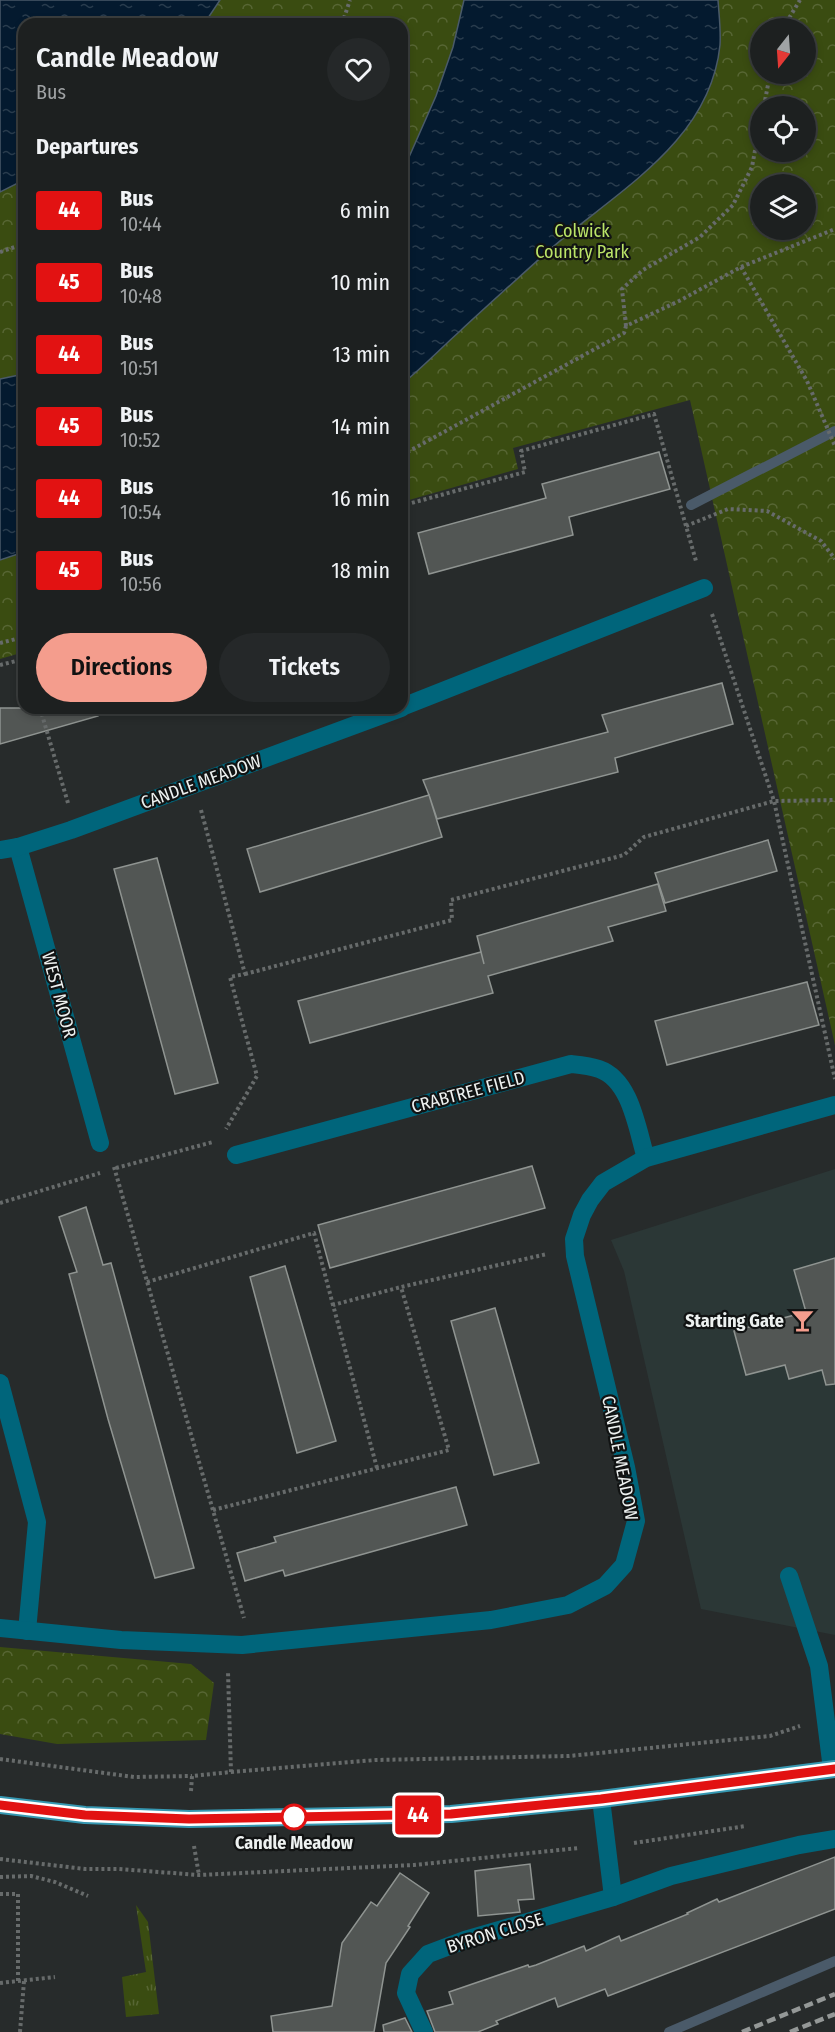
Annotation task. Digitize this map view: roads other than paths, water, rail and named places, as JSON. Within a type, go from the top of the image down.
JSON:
[{"type":"main road","points":[[0,1805],[85,1815],[189,1819],[451,1814],[601,1799],[834,1769]]},
{"type":"street","name":"CANDLE MEADOW","points":[[408,705],[704,588]]},
{"type":"street","name":"CANDLE MEADOW","points":[[0,850],[18,847],[71,830],[385,714]]},
{"type":"street","name":"WEST MOOR","points":[[18,847],[100,1143]]},
{"type":"street","name":"CRABTREE FIELD","points":[[236,1155],[571,1064],[599,1069],[613,1077],[626,1094],[646,1158]]},
{"type":"street","name":"CANDLE MEADOW","points":[[0,1628],[121,1640],[235,1645],[491,1620],[568,1605],[605,1586],[624,1565],[636,1521],[626,1467],[574,1256],[574,1239],[582,1215],[603,1183],[646,1158],[835,1105]]},
{"type":"street","points":[[0,1383],[37,1522],[27,1631]]},
{"type":"street","points":[[789,1576],[819,1666],[834,1769]]},
{"type":"street","points":[[601,1799],[613,1898]]},
{"type":"street","name":"BYRON CLOSE","points":[[424,2032],[406,1993],[410,1974],[428,1954],[465,1940],[613,1898],[671,1876],[799,1845],[835,1839]]},
{"type":"water","points":[[0,0],[220,0],[208,18],[18,18],[18,183],[0,192]]},
{"type":"water","points":[[464,0],[718,0],[720,45],[712,80],[698,111],[678,138],[654,164],[547,252],[408,379],[408,159],[436,96],[453,47]]},
{"type":"water","points":[[18,375],[18,554],[0,560],[0,379]]},
{"type":"waterway","points":[[691,505],[835,431]]},
{"type":"waterway","points":[[669,2032],[835,1961]]},
{"type":"railway","points":[[742,2032],[835,1994]]},
{"type":"railway","points":[[790,2032],[835,2014]]},
{"type":"place","name":"Starting Gate","points":[[802,1321]]},
{"type":"place","name":"Candle Meadow","points":[[294,1817]]},
{"type":"park label","name":"Colwick Country Park","points":[[582,241]]}]
